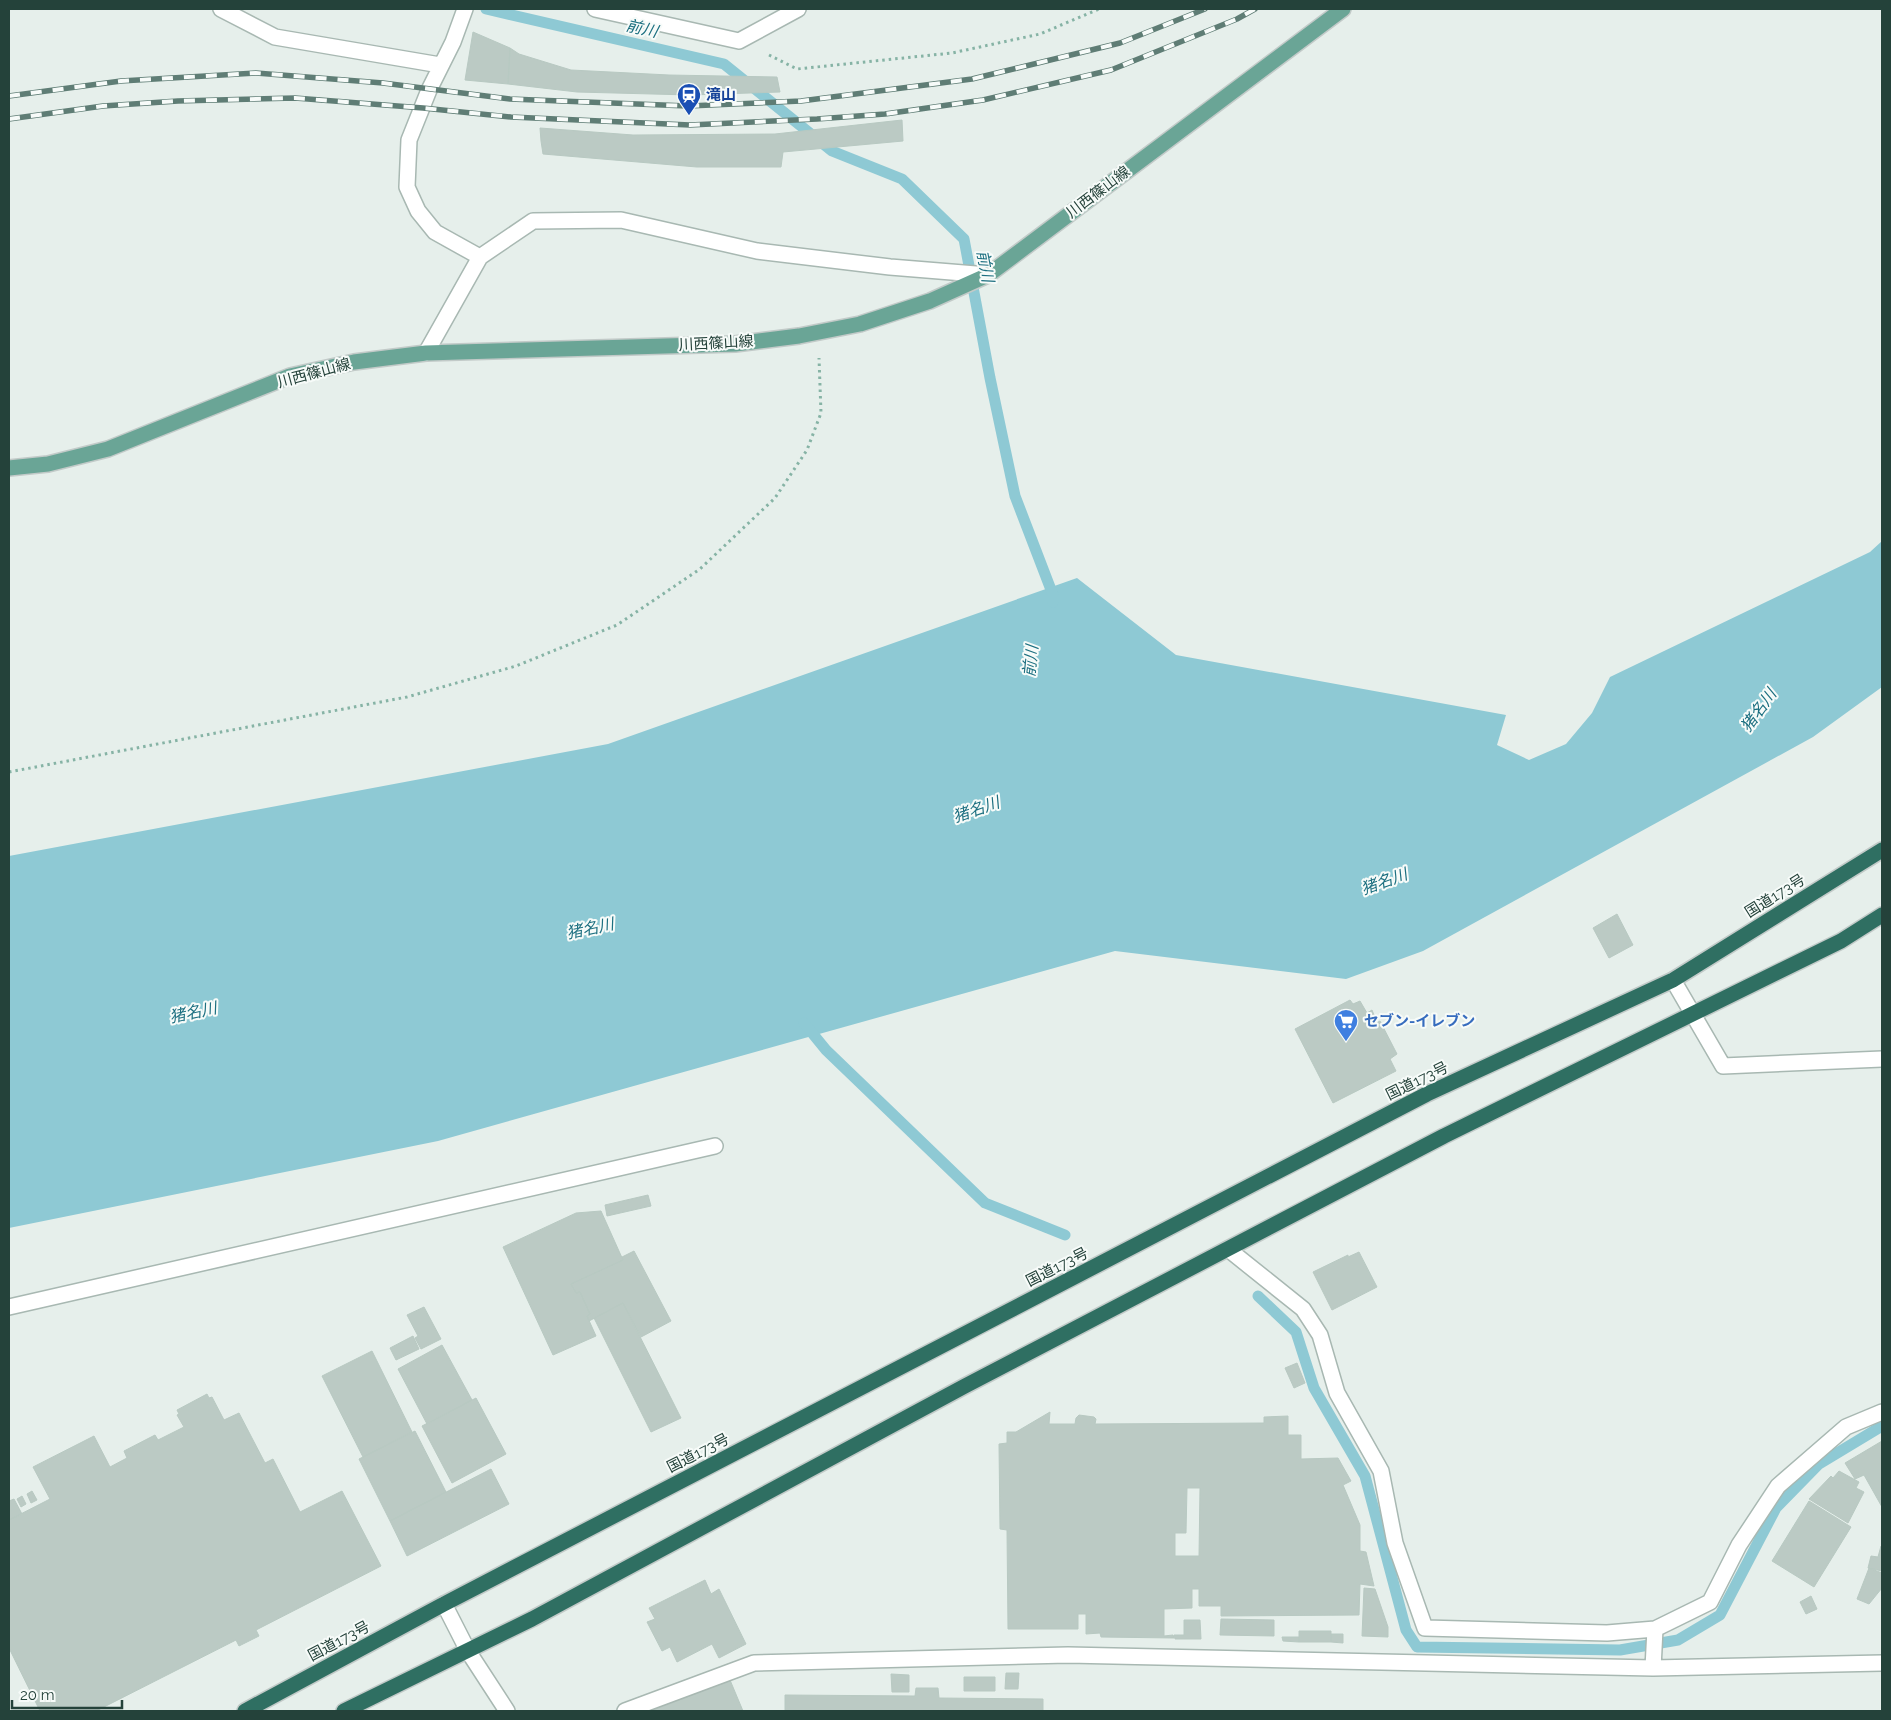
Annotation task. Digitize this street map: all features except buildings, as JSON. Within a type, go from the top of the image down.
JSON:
[{"type":"highway","name":"国道173号","points":[[245,1711],[444,1604],[1427,1094],[1673,980],[1882,850]]},
{"type":"highway","points":[[344,1711],[532,1619],[965,1386],[1444,1136],[1841,941],[1882,915]]},
{"type":"main road","name":"川西篠山線","points":[[9,468],[48,464],[108,449],[290,376],[354,362],[426,352],[735,344],[860,324],[930,301],[988,275],[1343,9]]},
{"type":"street","points":[[222,9],[275,37],[440,65]]},
{"type":"street","points":[[465,9],[453,42],[440,65],[409,140],[407,187],[418,211],[436,232],[480,257]]},
{"type":"street","points":[[595,9],[739,41],[798,9]]},
{"type":"street","points":[[426,352],[480,257],[532,221],[621,220],[757,251],[988,275]]},
{"type":"street","points":[[1673,980],[1723,1066],[1882,1059]]},
{"type":"street","points":[[9,1307],[714,1146]]},
{"type":"street","points":[[1228,1249],[1303,1308],[1320,1335],[1337,1393],[1381,1471],[1396,1543],[1425,1628],[1607,1633],[1655,1629],[1710,1602],[1739,1545],[1778,1486],[1846,1427],[1882,1412]]},
{"type":"street","points":[[444,1604],[468,1651],[507,1711]]},
{"type":"street","points":[[1653,1668],[1655,1629]]},
{"type":"street","points":[[625,1711],[754,1663],[1068,1655],[1653,1668],[1882,1663]]},
{"type":"path","points":[[739,41],[797,69],[952,53],[1040,34],[1099,9]]},
{"type":"path","points":[[9,772],[407,697],[516,666],[617,625],[700,568],[776,498],[807,450],[821,413],[818,332]]},
{"type":"water","name":"猪名川","points":[[1882,541],[1882,687],[1813,737],[1423,951],[1346,979],[1115,951],[438,1141],[9,1228],[9,856],[608,744],[1077,578],[1176,655],[1506,715],[1497,745],[1529,760],[1566,744],[1592,713],[1610,677],[1870,552]]},
{"type":"waterway","name":"前川","points":[[486,9],[724,64],[832,151],[902,179],[964,239],[990,378],[1015,496],[1053,595],[1053,602]]},
{"type":"waterway","points":[[804,1023],[826,1050],[985,1203],[1065,1235]]},
{"type":"waterway","points":[[1258,1296],[1296,1332],[1314,1388],[1365,1476],[1406,1630],[1417,1647],[1620,1650],[1678,1640],[1720,1615],[1776,1508],[1819,1464],[1882,1426]]},
{"type":"railway","points":[[9,96],[121,81],[256,73],[383,83],[510,99],[688,106],[801,101],[972,79],[1120,43],[1205,9]]},
{"type":"railway","points":[[9,119],[103,106],[178,101],[295,98],[511,117],[690,125],[885,114],[983,100],[1111,70],[1237,19],[1255,9]]},
{"type":"place","name":"滝山","points":[[689,116]]},
{"type":"place","name":"セブン-イレブン","points":[[1346,1042]]}]
